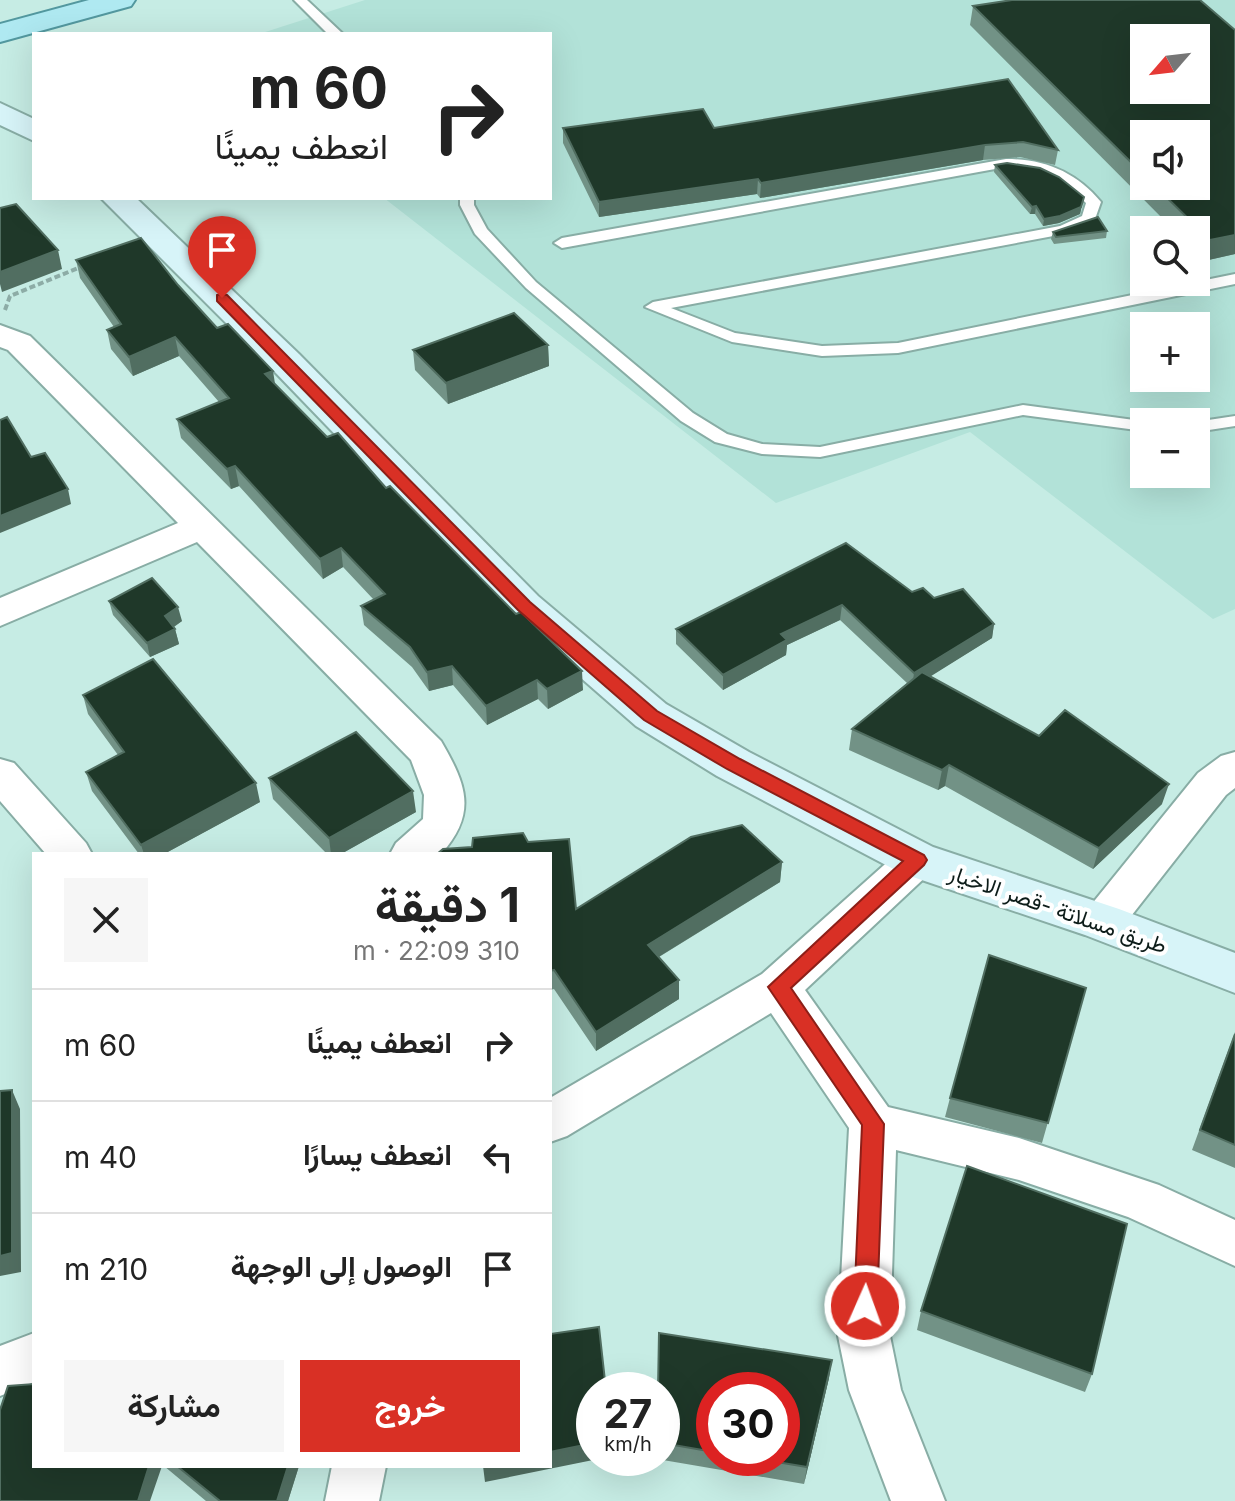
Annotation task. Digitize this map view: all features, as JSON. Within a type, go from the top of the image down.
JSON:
[{"type":"main road","points":[[0,16],[70,0]]},
{"type":"main road","points":[[0,33],[121,0]]},
{"type":"main road","name":"طريق مسلاتة -قصر الاخيار","points":[[119,200],[286,362],[524,606],[651,715],[733,764],[917,860],[1102,922],[1235,973]]},
{"type":"street","points":[[0,335],[19,343],[427,751],[443,783],[446,814],[433,840],[414,852]]},
{"type":"street","points":[[0,613],[203,526]]},
{"type":"street","points":[[1102,922],[1212,784],[1235,767]]},
{"type":"street","points":[[0,774],[69,852]]},
{"type":"street","points":[[552,1121],[778,987],[917,860]]},
{"type":"street","points":[[778,987],[873,1124],[864,1336],[875,1390],[918,1501]]},
{"type":"street","points":[[873,1124],[1033,1163],[1142,1200],[1235,1244]]},
{"type":"street","points":[[0,1371],[32,1358]]},
{"type":"street","points":[[352,1501],[359,1468]]},
{"type":"lane","points":[[300,0],[334,32]]},
{"type":"lane","points":[[562,243],[1006,163],[1035,162],[1067,176],[1094,202],[1089,219],[1064,230],[653,307],[732,337],[822,351],[898,348],[1235,279]]},
{"type":"lane","points":[[468,200],[480,231],[531,285],[687,417],[721,438],[762,449],[820,452],[1023,410],[1130,424]]},
{"type":"lane","points":[[1210,425],[1235,421]]},
{"type":"path","points":[[0,322],[10,296],[84,266]]},
{"type":"shaded area","points":[[365,0],[1235,0],[1235,609],[1213,619],[970,432],[776,503],[387,200],[552,200],[552,32],[265,32]]},
{"type":"building","points":[[1012,0],[1200,0],[1235,30],[1235,235],[1210,240],[1210,216],[1186,216],[1169,200],[1210,200],[1210,120],[1130,120],[1130,161],[973,6]]},
{"type":"building","points":[[1008,79],[1058,150],[1023,142],[985,145],[761,183],[758,179],[599,202],[563,128],[703,109],[714,128]]},
{"type":"building","points":[[1007,163],[1040,168],[1059,177],[1084,197],[1081,207],[1044,219],[1036,206],[1032,207],[995,165]]},
{"type":"building","points":[[16,204],[58,250],[0,272],[0,208]]},
{"type":"building","points":[[1098,217],[1107,231],[1056,237],[1053,232]]},
{"type":"building","points":[[141,238],[217,328],[228,324],[273,371],[265,374],[327,437],[338,433],[386,488],[390,486],[516,614],[521,612],[582,671],[547,689],[537,680],[486,706],[452,666],[427,672],[410,647],[361,606],[385,594],[341,548],[320,559],[235,466],[227,469],[177,419],[229,398],[175,337],[129,357],[107,330],[121,324],[76,260]]},
{"type":"building","points":[[514,313],[548,345],[446,383],[413,350]]},
{"type":"building","points":[[7,417],[31,457],[45,453],[68,489],[0,516],[0,420]]},
{"type":"building","points":[[846,543],[912,592],[923,588],[934,598],[963,589],[994,624],[914,673],[842,605],[781,634],[787,640],[723,675],[676,629]]},
{"type":"building","points":[[152,578],[178,607],[165,616],[175,629],[147,643],[109,601]]},
{"type":"building","points":[[153,659],[256,783],[141,845],[86,772],[124,752],[83,695]]},
{"type":"building","points":[[922,672],[1039,736],[1065,710],[1169,784],[1099,848],[949,765],[942,770],[852,729]]},
{"type":"building","points":[[356,732],[413,791],[329,838],[269,778]]},
{"type":"building","points":[[742,825],[782,862],[648,945],[679,980],[596,1032],[552,970],[552,852],[439,852],[443,849],[472,847],[473,838],[523,833],[528,842],[569,839],[576,909],[691,837]]},
{"type":"building","points":[[989,955],[1086,988],[1048,1123],[950,1098]]},
{"type":"building","points":[[1235,1034],[1235,1145],[1200,1130]]},
{"type":"building","points":[[12,1090],[12,1253],[0,1256],[0,1091]]},
{"type":"building","points":[[967,1166],[1127,1224],[1092,1374],[921,1311]]},
{"type":"building","points":[[599,1327],[604,1372],[576,1372],[576,1447],[552,1452],[552,1334]]},
{"type":"building","points":[[659,1333],[832,1360],[807,1467],[800,1466],[800,1372],[696,1372],[696,1449],[680,1446],[680,1372],[658,1372]]},
{"type":"building","points":[[32,1384],[32,1468],[148,1468],[138,1501],[0,1501],[0,1410],[8,1386]]},
{"type":"building","points":[[179,1468],[287,1468],[277,1501],[220,1501]]},
{"type":"route","points":[[222,298],[524,606],[651,715],[733,764],[917,860],[778,987],[873,1124],[865,1306]]}]
